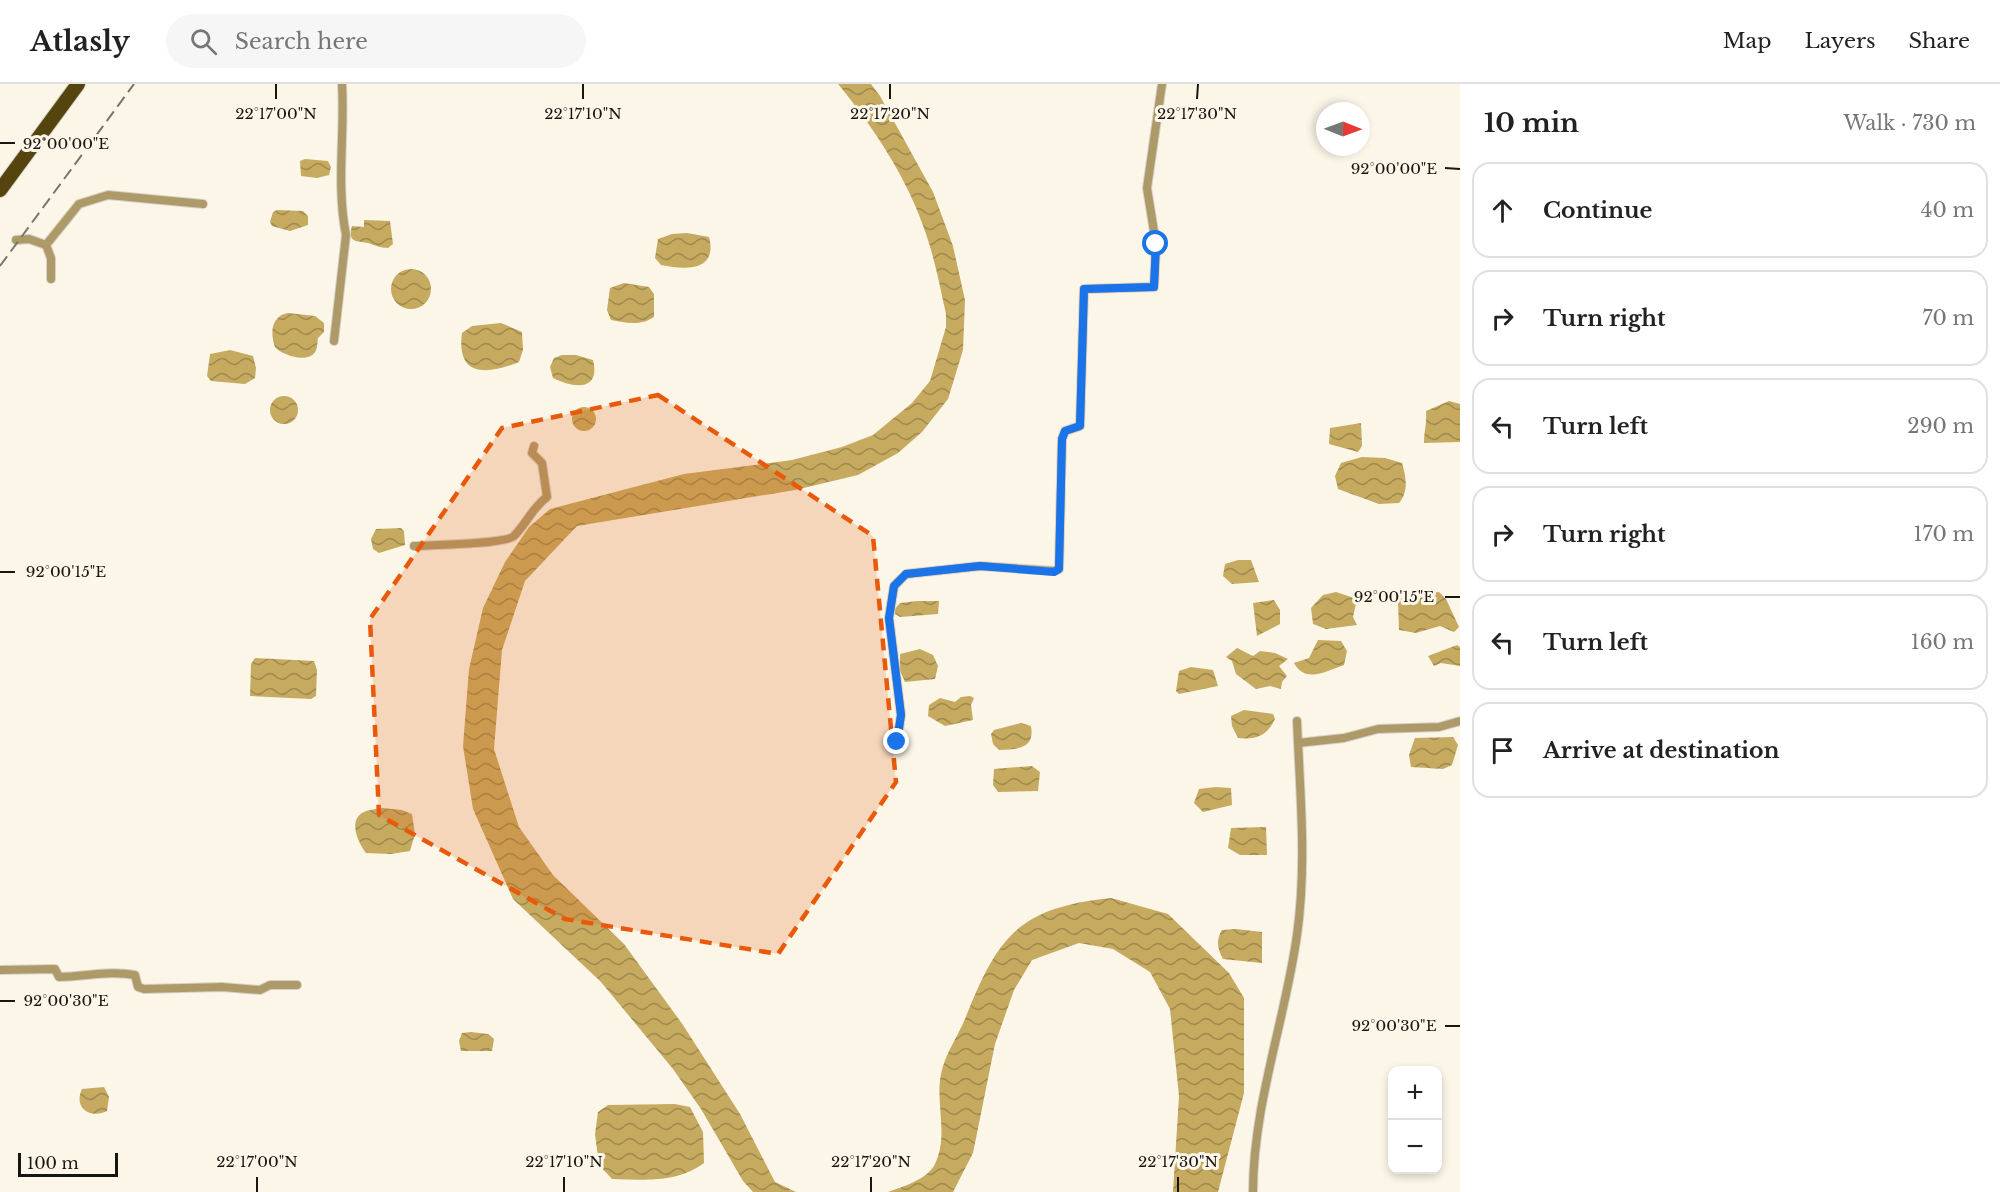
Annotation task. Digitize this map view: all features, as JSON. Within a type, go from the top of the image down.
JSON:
[{"type":"highway","points":[[0,189],[78,84]]},
{"type":"street","points":[[334,341],[345,235],[341,220],[339,182],[342,84]]},
{"type":"street","points":[[892,747],[897,742],[901,715],[889,618],[894,586],[906,574],[980,566],[1054,572],[1059,569],[1062,439],[1065,431],[1080,426],[1084,289],[1154,287],[1156,244],[1147,189],[1162,84]]},
{"type":"street","points":[[46,245],[79,204],[108,195],[202,204]]},
{"type":"street","points":[[16,240],[29,239],[46,245],[51,258],[51,279]]},
{"type":"street","points":[[414,546],[481,542],[511,538],[515,535],[531,511],[547,497],[542,463],[532,453],[534,446]]},
{"type":"street","points":[[1253,1192],[1261,1114],[1297,937],[1304,868],[1297,721]]},
{"type":"street","points":[[1298,742],[1344,738],[1378,729],[1440,727],[1460,721]]},
{"type":"street","points":[[0,970],[55,969],[59,977],[99,972],[125,973],[135,975],[138,987],[144,989],[222,987],[260,990],[270,985],[297,985]]},
{"type":"highlighted area","points":[[658,395],[873,536],[896,782],[778,954],[565,919],[379,815],[370,619],[502,428]]},
{"type":"water","points":[[838,84],[871,84],[880,96],[933,192],[953,246],[965,300],[963,350],[948,399],[922,432],[898,453],[858,475],[795,490],[577,526],[525,581],[502,650],[494,749],[519,827],[553,875],[624,944],[683,1025],[740,1114],[775,1182],[796,1192],[753,1192],[743,1181],[701,1109],[673,1069],[601,982],[513,899],[473,809],[463,746],[469,669],[483,608],[505,562],[529,527],[550,509],[684,474],[792,460],[842,447],[873,435],[912,403],[930,381],[946,327],[946,314],[929,244],[919,214],[900,174],[877,136]]},
{"type":"water","points":[[305,159],[328,161],[331,167],[329,175],[317,178],[301,176],[300,161]]},
{"type":"water","points":[[277,210],[303,211],[308,216],[308,225],[290,231],[272,226],[270,222],[273,212]]},
{"type":"water","points":[[364,220],[390,221],[393,244],[385,248],[354,240],[351,236],[352,226],[364,227]]},
{"type":"water","points":[[687,233],[709,237],[711,248],[709,257],[704,263],[689,268],[661,265],[655,258],[658,239],[672,234]]},
{"type":"water","points":[[411,269],[425,275],[431,289],[425,303],[411,309],[397,303],[391,289],[397,275]]},
{"type":"water","points":[[624,283],[649,287],[654,294],[654,317],[639,323],[611,320],[607,310],[610,288]]},
{"type":"water","points":[[288,313],[315,316],[324,323],[324,332],[318,338],[316,350],[311,356],[295,357],[275,347],[273,326],[278,318]]},
{"type":"water","points":[[501,323],[522,332],[523,350],[519,362],[485,370],[469,365],[461,347],[462,333],[472,326]]},
{"type":"water","points":[[230,350],[253,356],[256,368],[255,378],[245,384],[211,381],[207,376],[210,354]]},
{"type":"water","points":[[562,355],[576,355],[593,360],[593,378],[583,385],[577,385],[553,378],[550,367],[554,358]]},
{"type":"water","points":[[284,396],[294,400],[298,410],[294,420],[284,424],[274,420],[270,410],[274,400]]},
{"type":"water","points":[[1449,401],[1460,404],[1460,442],[1424,443],[1426,411]]},
{"type":"water","points":[[584,407],[593,410],[596,419],[593,428],[584,431],[575,428],[572,419],[575,410]]},
{"type":"water","points":[[1361,423],[1362,446],[1358,452],[1329,444],[1330,428]]},
{"type":"water","points":[[1362,457],[1385,458],[1402,463],[1405,489],[1399,503],[1379,504],[1338,489],[1335,476],[1341,463]]},
{"type":"water","points":[[401,528],[404,531],[405,545],[379,553],[373,549],[371,539],[376,529]]},
{"type":"water","points":[[1238,560],[1251,560],[1259,582],[1232,584],[1223,576],[1225,564]]},
{"type":"water","points":[[1336,592],[1357,599],[1353,617],[1357,625],[1326,629],[1313,624],[1311,608],[1323,595]]},
{"type":"water","points":[[1439,592],[1446,599],[1459,627],[1454,632],[1440,626],[1416,633],[1399,630],[1398,601],[1409,593],[1419,599],[1427,593]]},
{"type":"water","points":[[1274,600],[1280,610],[1280,624],[1257,636],[1253,603]]},
{"type":"water","points":[[939,601],[938,614],[900,617],[895,614],[894,610],[900,603]]},
{"type":"water","points":[[1318,640],[1341,641],[1347,651],[1344,665],[1317,674],[1304,673],[1299,669],[1294,663],[1309,658]]},
{"type":"water","points":[[1457,645],[1460,647],[1460,666],[1441,663],[1434,666],[1428,656]]},
{"type":"water","points":[[1237,648],[1253,656],[1260,651],[1275,653],[1288,659],[1279,666],[1287,676],[1282,682],[1281,689],[1270,686],[1256,689],[1236,674],[1232,661],[1226,657]]},
{"type":"water","points":[[920,649],[933,655],[938,666],[935,679],[905,682],[900,671],[900,654]]},
{"type":"water","points":[[255,658],[314,661],[317,670],[316,696],[311,699],[250,696],[251,664]]},
{"type":"water","points":[[1191,667],[1213,670],[1218,686],[1179,694],[1176,691],[1179,671]]},
{"type":"water","points":[[961,697],[974,698],[971,705],[973,720],[945,726],[928,716],[929,705],[940,698],[955,702]]},
{"type":"water","points":[[1244,710],[1273,714],[1275,719],[1260,736],[1238,738],[1232,726],[1231,716]]},
{"type":"water","points":[[1021,723],[1031,726],[1032,734],[1024,746],[999,750],[993,744],[991,734],[994,730]]},
{"type":"water","points":[[1453,737],[1458,745],[1452,765],[1443,769],[1411,767],[1409,755],[1415,738]]},
{"type":"water","points":[[1032,766],[1040,772],[1038,791],[998,792],[993,785],[994,769]]},
{"type":"water","points":[[1231,788],[1232,805],[1203,812],[1194,803],[1199,789]]},
{"type":"water","points":[[382,808],[402,810],[412,814],[415,834],[410,851],[391,854],[366,853],[363,849],[355,827],[358,817],[366,811]]},
{"type":"water","points":[[1266,827],[1267,855],[1240,855],[1228,848],[1231,828]]},
{"type":"water","points":[[1111,898],[1168,914],[1229,973],[1244,998],[1244,1093],[1218,1192],[1173,1192],[1179,1096],[1170,1009],[1150,972],[1113,949],[1079,943],[1032,960],[1014,990],[995,1044],[973,1153],[953,1192],[888,1192],[921,1178],[935,1164],[941,1142],[939,1097],[943,1067],[977,990],[1001,947],[1016,931],[1033,919],[1054,909]]},
{"type":"water","points":[[1222,930],[1262,932],[1262,963],[1223,959],[1218,944],[1220,934]]},
{"type":"water","points":[[462,1033],[488,1034],[494,1039],[492,1051],[461,1051],[459,1041]]},
{"type":"water","points":[[104,1087],[109,1097],[107,1111],[89,1113],[81,1106],[82,1089]]},
{"type":"water","points":[[675,1104],[690,1107],[703,1132],[704,1163],[683,1174],[660,1179],[612,1179],[599,1165],[595,1134],[598,1112],[608,1105]]},
{"type":"railway","points":[[0,266],[134,84]]},
{"type":"route","points":[[897,742],[901,715],[889,618],[894,586],[906,574],[980,566],[1054,572],[1059,569],[1062,439],[1065,431],[1080,426],[1084,289],[1105,286],[1154,287],[1157,267],[1156,244]]}]
